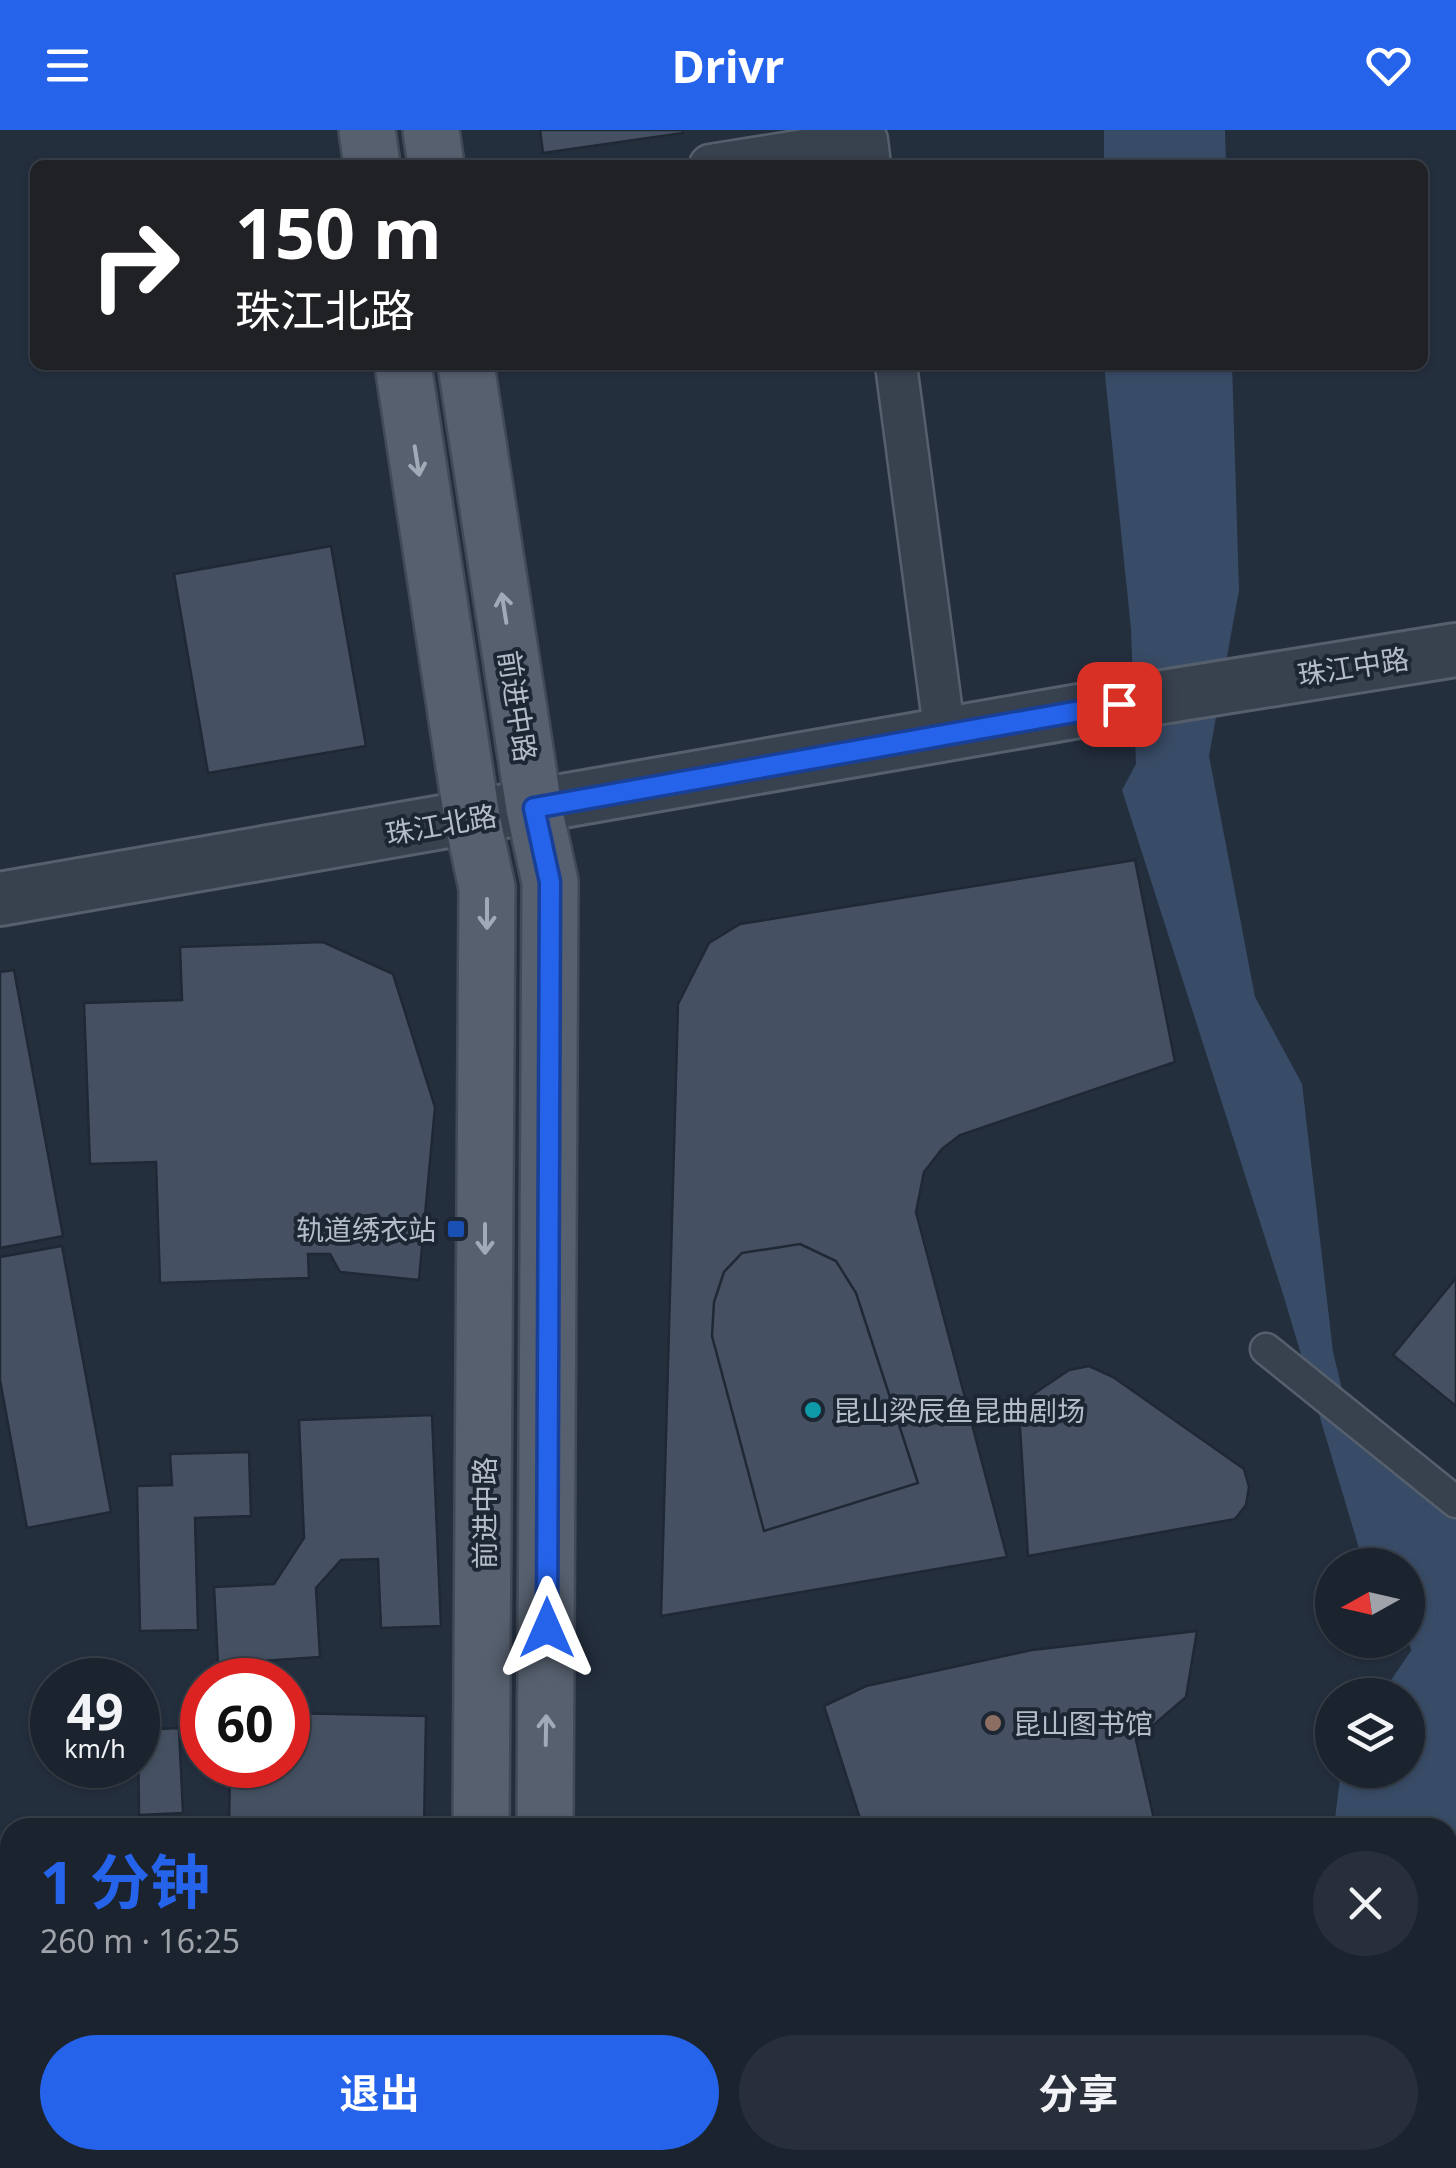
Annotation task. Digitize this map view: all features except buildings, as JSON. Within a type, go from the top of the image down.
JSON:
[{"type":"main road","points":[[367,130],[371,160]]},
{"type":"main road","points":[[431,130],[435,160]]},
{"type":"main road","name":"前进中路","points":[[403,370],[472,818],[487,888],[482,1818]]},
{"type":"main road","name":"前进中路","points":[[467,370],[534,808],[550,882],[545,1818]]},
{"type":"street","points":[[741,160],[866,140],[869,160]]},
{"type":"street","points":[[897,370],[945,736]]},
{"type":"street","name":"珠江中路","points":[[1119,704],[1456,650]]},
{"type":"street","name":"珠江北路","points":[[0,900],[1119,704]]},
{"type":"street","points":[[1266,1349],[1456,1502]]},
{"type":"water","points":[[1104,130],[1225,130],[1226,160],[1104,160]]},
{"type":"water","points":[[1105,370],[1232,370],[1239,590],[1209,756],[1255,997],[1302,1084],[1333,1352],[1351,1426],[1456,1512],[1456,1818],[1335,1818],[1339,1788],[1425,1788],[1425,1678],[1393,1678],[1406,1658],[1425,1658],[1425,1630],[1438,1611],[1425,1601],[1425,1548],[1359,1548],[1283,1294],[1122,790],[1136,764],[1131,629]]},
{"type":"waterway","points":[[1425,1632],[1442,1678]]},
{"type":"place","name":"轨道绣衣站","points":[[456,1229]]},
{"type":"place","name":"昆山梁辰鱼昆曲剧场","points":[[813,1410]]},
{"type":"place","name":"昆山图书馆","points":[[993,1723]]},
{"type":"route","points":[[547,1628],[550,882],[534,808],[1119,704]]}]
